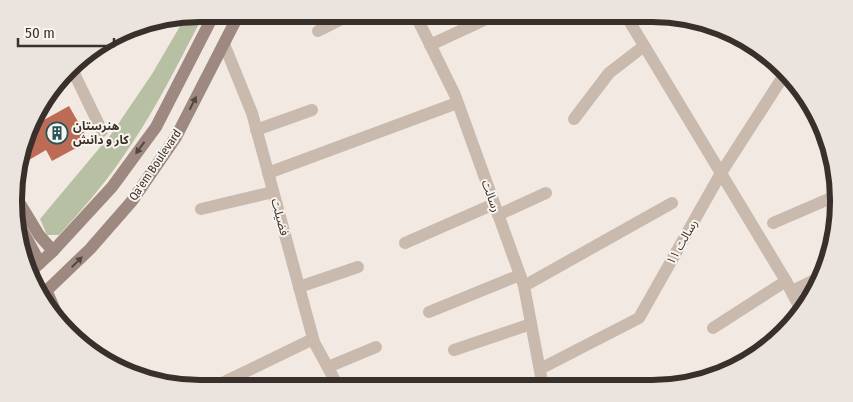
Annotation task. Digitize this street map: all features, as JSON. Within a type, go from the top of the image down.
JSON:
[{"type":"main road","name":"Qa'em Boulevard","points":[[35,267],[53,251],[112,187],[156,127],[209,23]]},
{"type":"main road","name":"Qa'em Boulevard","points":[[47,291],[90,249],[132,202],[176,137],[235,23]]},
{"type":"main road","points":[[23,208],[39,235],[53,251]]},
{"type":"main road","points":[[27,239],[40,263]]},
{"type":"street","points":[[430,45],[479,22]]},
{"type":"street","points":[[629,22],[789,286],[798,304]]},
{"type":"street","points":[[318,31],[335,23]]},
{"type":"street","name":"رسالت","points":[[419,23],[458,103],[522,281],[542,380]]},
{"type":"street","name":"فضیلت","points":[[224,44],[252,113],[313,339],[335,380]]},
{"type":"street","points":[[574,119],[609,73],[644,46]]},
{"type":"street","points":[[75,75],[102,131]]},
{"type":"street","name":"رسالت ۱۱","points":[[540,370],[639,318],[721,173],[782,79]]},
{"type":"street","points":[[268,173],[458,103]]},
{"type":"street","points":[[256,130],[312,110]]},
{"type":"street","points":[[201,209],[273,192]]},
{"type":"street","points":[[405,243],[546,194]]},
{"type":"street","points":[[773,223],[830,198]]},
{"type":"street","points":[[429,312],[522,281],[672,203]]},
{"type":"street","points":[[299,287],[358,267]]},
{"type":"street","points":[[713,328],[789,286],[812,280]]},
{"type":"street","points":[[454,350],[531,324]]},
{"type":"street","points":[[228,380],[313,339]]},
{"type":"street","points":[[328,367],[376,347]]},
{"type":"green space","points":[[199,23],[154,107],[120,161],[91,199],[59,235],[47,235],[40,219],[112,133],[152,74],[181,24]]},
{"type":"building","name":"هنرستان کار و دانش","points":[[69,106],[89,141],[52,161],[46,150],[27,161],[41,121]]},
{"type":"place","name":"هنرستان کار و دانش","points":[[57,133]]}]
